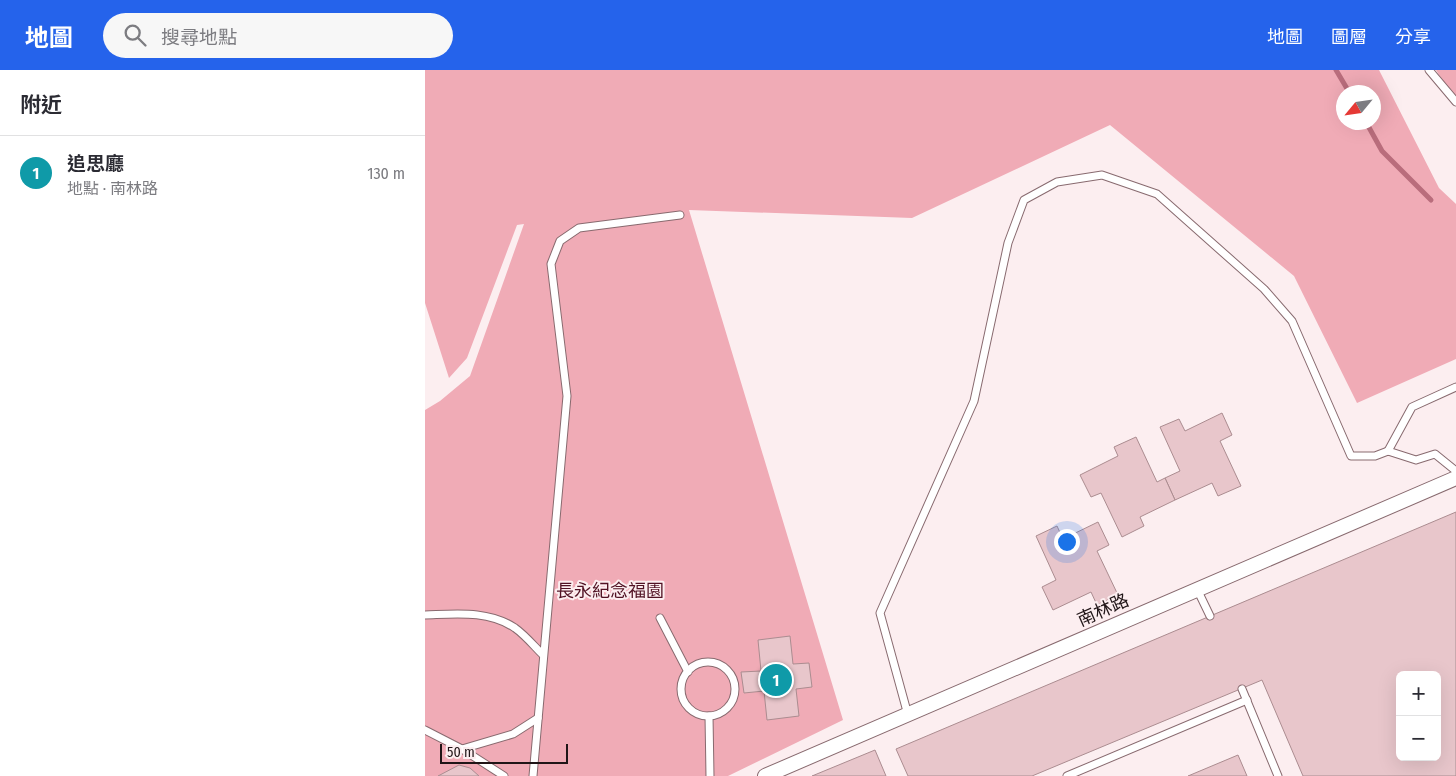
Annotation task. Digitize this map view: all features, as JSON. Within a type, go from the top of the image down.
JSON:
[{"type":"street","name":"南林路","points":[[765,776],[908,716],[1197,588],[1456,478]]},
{"type":"lane","points":[[1429,70],[1456,102]]},
{"type":"lane","points":[[908,716],[880,614],[974,401],[1008,242],[1025,200],[1057,182],[1102,175],[1157,194],[1264,289],[1292,321],[1351,456],[1375,456],[1388,451],[1416,460],[1435,454],[1456,471]]},
{"type":"lane","points":[[533,776],[567,396],[551,264],[560,241],[579,228],[679,215]]},
{"type":"lane","points":[[1388,451],[1412,407],[1456,388]]},
{"type":"lane","points":[[1197,588],[1210,616]]},
{"type":"lane","points":[[425,615],[474,613],[497,619],[516,628],[543,654]]},
{"type":"lane","points":[[660,618],[687,672]]},
{"type":"lane","points":[[702,663],[720,664],[733,677],[735,694],[732,703],[726,710],[709,716],[700,715],[686,704],[681,688],[687,672],[702,663]]},
{"type":"lane","points":[[1242,689],[1278,776]]},
{"type":"lane","points":[[1067,776],[1247,700]]},
{"type":"lane","points":[[709,716],[711,776]]},
{"type":"lane","points":[[462,749],[513,734],[538,718]]},
{"type":"lane","points":[[425,730],[462,749],[504,776]]},
{"type":"green space","name":"長永紀念福園","points":[[425,70],[1379,70],[1439,188],[1456,204],[1456,359],[1357,403],[1294,276],[1110,125],[912,218],[689,210],[843,720],[728,776],[425,776],[425,410],[440,401],[470,376],[524,224],[517,225],[467,358],[449,378],[425,303]]},
{"type":"green space","points":[[1436,70],[1456,70],[1456,103],[1455,101]]},
{"type":"building","points":[[1222,413],[1232,435],[1220,441],[1241,486],[1218,496],[1212,483],[1175,500],[1165,478],[1180,471],[1160,427],[1179,419],[1185,431]]},
{"type":"building","points":[[1136,437],[1157,482],[1165,478],[1175,500],[1140,517],[1144,526],[1122,537],[1101,493],[1091,497],[1080,475],[1118,456],[1114,447]]},
{"type":"building","points":[[1456,512],[1456,776],[1303,776],[1262,680],[1032,776],[908,776],[896,749]]},
{"type":"building","points":[[1098,522],[1109,545],[1097,551],[1118,595],[1097,605],[1091,592],[1053,610],[1042,587],[1056,580],[1036,536],[1057,526],[1063,539]]},
{"type":"building","points":[[790,636],[793,664],[809,663],[812,687],[796,689],[799,716],[767,720],[764,691],[744,693],[741,672],[761,671],[758,640]]},
{"type":"building","points":[[875,750],[886,776],[812,776]]},
{"type":"building","points":[[1238,755],[1247,776],[1188,776]]},
{"type":"building","points":[[459,765],[470,768],[479,776],[438,776]]},
{"type":"waterway","points":[[1336,70],[1345,85]]},
{"type":"waterway","points":[[1370,130],[1382,151],[1431,200]]},
{"type":"place","name":"追思廳","points":[[776,680]]}]
